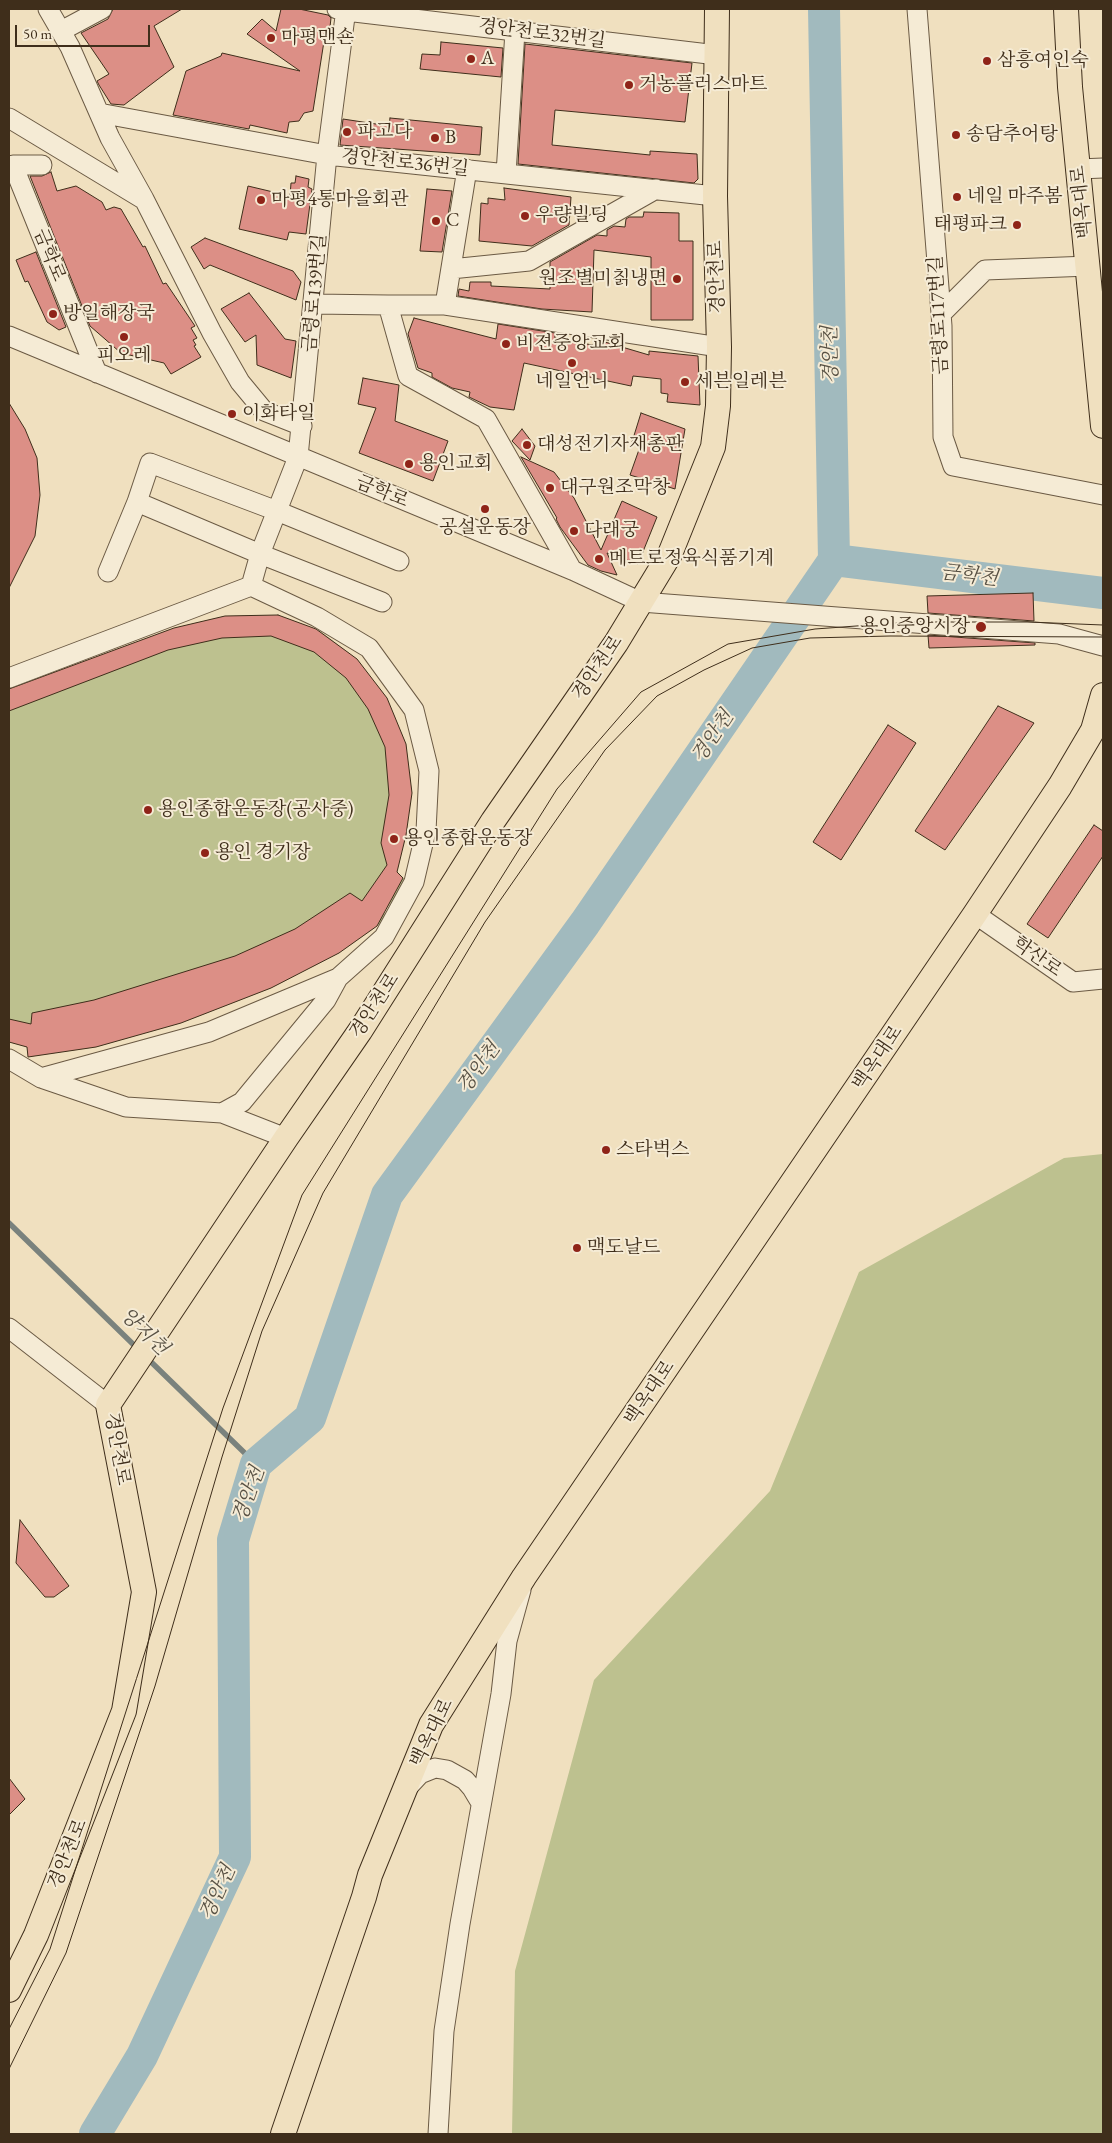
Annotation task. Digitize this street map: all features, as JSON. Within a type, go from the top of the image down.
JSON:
[{"type":"main road","name":"경안천로","points":[[9,1990],[36,1935],[124,1711],[144,1592],[114,1397],[286,1138],[360,1032],[493,821],[616,643],[670,554],[713,447],[718,406],[719,347],[715,196],[717,9]]},
{"type":"main road","name":"백옥대로","points":[[1066,9],[1070,87],[1100,359],[1103,426]]},
{"type":"main road","name":"백옥대로","points":[[283,2134],[370,1875],[431,1726],[524,1577],[1060,786],[1094,730],[1103,696]]},
{"type":"street","points":[[48,9],[70,47],[110,138],[144,199],[212,333],[240,382],[264,412],[302,426]]},
{"type":"street","points":[[61,31],[102,9]]},
{"type":"street","name":"금령로117번길","points":[[917,9],[941,314],[943,438],[953,466],[1103,496]]},
{"type":"street","name":"경안천로32번길","points":[[343,10],[717,55]]},
{"type":"street","name":"금령로139번길","points":[[251,586],[260,554],[298,457],[343,10]]},
{"type":"street","points":[[506,174],[515,31]]},
{"type":"street","name":"경안천로36번길","points":[[98,113],[327,156],[715,196]]},
{"type":"street","points":[[9,118],[144,199]]},
{"type":"street","name":"금학로","points":[[42,165],[13,165],[97,373]]},
{"type":"street","points":[[1079,169],[1103,168]]},
{"type":"street","points":[[445,305],[467,169]]},
{"type":"street","points":[[451,269],[529,261],[656,189]]},
{"type":"street","points":[[941,314],[985,270],[1089,266]]},
{"type":"street","points":[[314,304],[445,305],[719,347]]},
{"type":"street","points":[[388,305],[408,376],[486,419],[572,570]]},
{"type":"street","name":"금학로","points":[[9,336],[572,570],[641,602],[1059,634],[1103,646]]},
{"type":"street","points":[[108,572],[137,502],[150,463],[277,511],[399,562]]},
{"type":"street","points":[[137,502],[260,554],[382,602]]},
{"type":"street","points":[[9,678],[251,586],[317,617],[369,648],[414,710],[429,771],[426,831],[414,882],[384,936],[338,978],[326,1000],[242,1102],[222,1113]]},
{"type":"street","name":"학산로","points":[[975,914],[1073,982],[1103,979]]},
{"type":"street","points":[[41,1078],[209,1032],[338,978]]},
{"type":"street","points":[[9,1059],[41,1078],[126,1107],[222,1113],[286,1138]]},
{"type":"street","points":[[9,1328],[114,1397]]},
{"type":"street","points":[[438,2134],[444,2031],[460,1924],[500,1694],[507,1641],[524,1577]]},
{"type":"street","points":[[405,1790],[420,1774],[435,1768],[447,1770],[465,1780],[481,1804]]},
{"type":"green space","name":"용인 경기장","points":[[278,615],[320,631],[357,659],[387,698],[406,744],[412,793],[406,835],[397,872],[407,881],[384,912],[387,919],[339,953],[271,988],[181,1023],[96,1047],[28,1057],[27,1047],[9,1042],[9,689],[174,628],[225,616]]},
{"type":"green space","points":[[1103,1154],[1103,2134],[512,2134],[515,1971],[594,1680],[770,1491],[859,1272],[1064,1158]]},
{"type":"building","points":[[113,9],[182,9],[154,26],[174,67],[124,105],[111,104],[99,85],[97,81],[109,74],[81,33],[108,19]]},
{"type":"building","points":[[281,9],[299,9],[328,15],[331,18],[329,36],[325,35],[313,111],[304,113],[299,121],[289,122],[287,133],[250,125],[249,129],[173,115],[186,71],[221,56],[222,53],[300,71],[247,34],[262,19],[276,31]]},
{"type":"building","name":"A","points":[[441,42],[503,48],[501,77],[420,69],[422,54],[440,55]]},
{"type":"building","points":[[525,44],[692,63],[685,122],[555,110],[552,145],[650,155],[650,151],[697,154],[698,179],[694,183],[518,164]]},
{"type":"building","name":"B","points":[[390,118],[482,127],[480,155],[340,145],[343,119],[389,126]]},
{"type":"building","points":[[51,172],[57,191],[76,186],[102,202],[106,210],[114,207],[121,209],[143,247],[145,246],[163,284],[166,283],[195,326],[191,328],[197,338],[193,340],[196,345],[194,346],[201,357],[171,374],[164,363],[121,353],[90,326],[30,176],[42,176]]},
{"type":"building","points":[[296,176],[309,179],[308,187],[312,189],[306,234],[289,232],[287,240],[239,229],[248,186],[290,196],[291,183],[295,183]]},
{"type":"building","name":"우량빌딩","points":[[504,188],[571,197],[569,225],[532,246],[479,241],[481,203],[488,204],[488,198],[505,200]]},
{"type":"building","name":"C","points":[[427,189],[452,191],[442,252],[420,251]]},
{"type":"building","points":[[644,212],[679,213],[679,241],[693,241],[693,320],[651,320],[651,257],[594,250],[592,312],[542,309],[458,296],[459,289],[469,291],[470,282],[491,282],[491,286],[550,289],[550,262],[597,235],[607,236],[607,230],[614,226],[625,227],[626,219],[629,217],[643,217]]},
{"type":"building","points":[[205,238],[293,271],[301,282],[296,300],[210,265],[204,269],[191,247]]},
{"type":"building","points":[[36,252],[66,327],[59,330],[47,322],[28,281],[25,282],[16,260]]},
{"type":"building","points":[[249,293],[285,339],[296,341],[291,378],[257,365],[256,335],[245,342],[221,309]]},
{"type":"building","points":[[414,318],[496,339],[498,324],[555,333],[555,338],[603,347],[605,342],[649,355],[649,351],[698,356],[700,405],[667,402],[668,394],[661,393],[661,379],[633,376],[631,386],[524,363],[514,410],[490,407],[469,397],[470,392],[452,388],[432,377],[432,373],[418,368],[408,334]]},
{"type":"building","name":"용인교회","points":[[363,378],[399,385],[395,421],[448,441],[433,481],[359,453],[376,408],[358,404]]},
{"type":"building","points":[[9,403],[25,429],[37,458],[40,495],[35,536],[9,588]]},
{"type":"building","points":[[641,413],[685,429],[675,489],[630,475],[641,444],[632,442]]},
{"type":"building","points":[[522,429],[535,446],[530,460],[512,441]]},
{"type":"building","points":[[521,457],[554,472],[574,498],[601,550],[622,501],[657,517],[638,564],[607,553],[617,575],[588,565],[560,527],[557,518]]},
{"type":"building","points":[[1033,593],[1034,621],[928,613],[927,596]]},
{"type":"building","name":"용인종합운동장","points":[[278,615],[316,629],[357,659],[387,698],[406,744],[412,793],[406,835],[397,872],[403,878],[377,926],[339,953],[271,988],[181,1023],[96,1047],[28,1057],[27,1047],[9,1042],[9,1019],[31,1024],[32,1013],[94,1000],[235,956],[295,929],[350,893],[362,901],[387,865],[381,843],[389,795],[385,747],[368,709],[346,678],[314,652],[271,636],[222,638],[168,650],[9,711],[9,689],[174,628],[225,616]]},
{"type":"building","points":[[928,635],[1035,643],[1035,645],[929,648]]},
{"type":"building","points":[[998,706],[1034,723],[945,850],[915,831]]},
{"type":"building","points":[[888,725],[916,743],[841,860],[813,842]]},
{"type":"building","points":[[1094,825],[1103,831],[1103,856],[1048,938],[1027,924]]},
{"type":"building","points":[[20,1520],[69,1586],[54,1597],[45,1597],[16,1563]]},
{"type":"building","points":[[9,1778],[25,1799],[9,1815]]},
{"type":"waterway","name":"경안천","points":[[95,2134],[142,2056],[235,1857],[233,1540],[256,1464],[310,1418],[387,1195],[585,923],[834,560],[824,9]]},
{"type":"waterway","name":"금학천","points":[[834,560],[1103,593]]},
{"type":"waterway","name":"양지천","points":[[9,1223],[138,1349]]},
{"type":"waterway","name":"양지천","points":[[146,1357],[256,1464]]},
{"type":"tram line","points":[[9,2029],[50,1949],[223,1408],[302,1195],[557,789],[641,692],[728,644],[815,629],[911,622],[1028,622],[1103,625]]},
{"type":"tram line","points":[[9,2069],[66,1953],[155,1686],[222,1457],[262,1331],[323,1193],[485,922],[605,750],[657,696],[704,670],[752,648],[810,638],[890,636],[1103,637]]},
{"type":"place","name":"마평맨숀","points":[[271,38]]},
{"type":"place","name":"A","points":[[471,59]]},
{"type":"place","name":"삼흥여인숙","points":[[987,61]]},
{"type":"place","name":"거농플러스마트","points":[[629,85]]},
{"type":"place","name":"파고다","points":[[347,132]]},
{"type":"place","name":"송담추어탕","points":[[956,135]]},
{"type":"place","name":"B","points":[[435,138]]},
{"type":"place","name":"네일 마주봄","points":[[957,197]]},
{"type":"place","name":"마평4통마을회관","points":[[261,200]]},
{"type":"place","name":"우량빌딩","points":[[525,216]]},
{"type":"place","name":"C","points":[[436,221]]},
{"type":"place","name":"태평파크","points":[[1017,225]]},
{"type":"place","name":"원조별미칡냉면","points":[[677,279]]},
{"type":"place","name":"방일해장국","points":[[53,314]]},
{"type":"place","name":"피오레","points":[[124,337]]},
{"type":"place","name":"비젼중앙교회","points":[[506,344]]},
{"type":"place","name":"네일언니","points":[[572,363]]},
{"type":"place","name":"세븐일레븐","points":[[685,382]]},
{"type":"place","name":"이화타일","points":[[232,414]]},
{"type":"place","name":"대성전기자재총판","points":[[527,445]]},
{"type":"place","name":"용인교회","points":[[409,464]]},
{"type":"place","name":"대구원조막창","points":[[550,488]]},
{"type":"place","name":"공설운동장","points":[[485,509]]},
{"type":"place","name":"다래궁","points":[[574,531]]},
{"type":"place","name":"메트로정육식품기계","points":[[599,559]]},
{"type":"place","name":"용인중앙시장","points":[[981,627]]},
{"type":"place","name":"용인종합운동장(공사중)","points":[[148,810]]},
{"type":"place","name":"용인종합운동장","points":[[394,839]]},
{"type":"place","name":"용인 경기장","points":[[205,853]]},
{"type":"place","name":"스타벅스","points":[[606,1150]]},
{"type":"place","name":"맥도날드","points":[[577,1248]]}]
